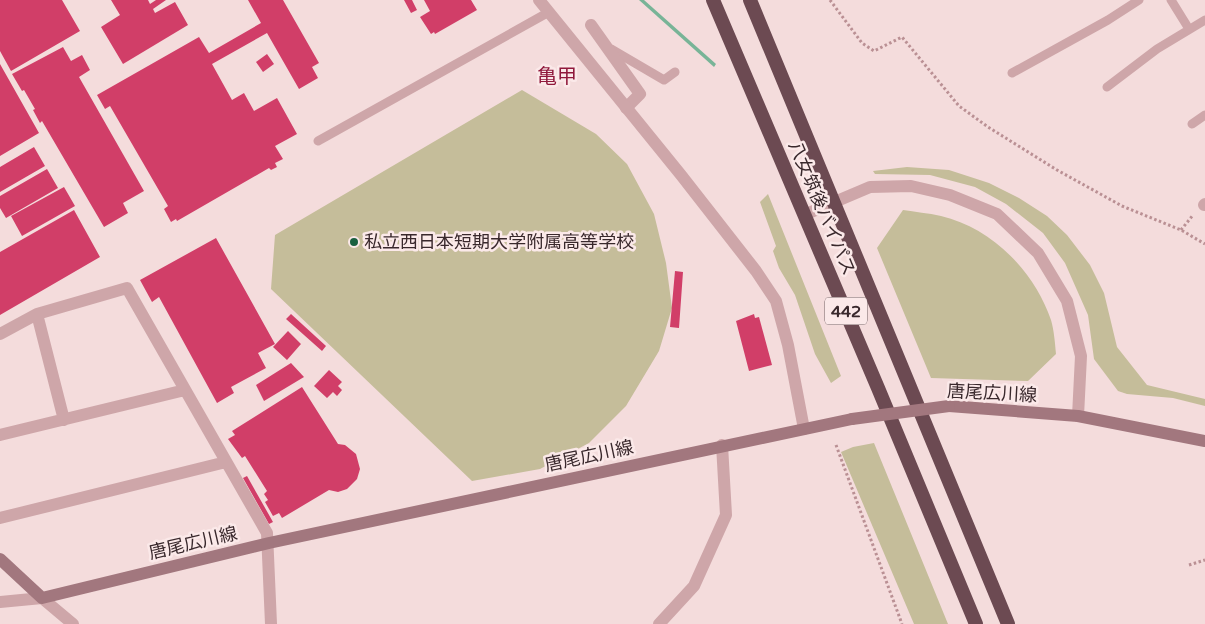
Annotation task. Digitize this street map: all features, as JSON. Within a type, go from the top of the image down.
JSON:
[{"type":"highway","name":"八女筑後バイパス","points":[[713,0],[976,624]]},
{"type":"highway","name":"八女筑後バイパス","points":[[750,0],[1008,624]]},
{"type":"main road","name":"唐尾広川線","points":[[42,598],[269,543],[722,445],[852,419],[949,406],[1078,416],[1205,441]]},
{"type":"main road","points":[[0,559],[42,598]]},
{"type":"street","points":[[539,0],[756,271],[776,301],[788,345],[804,429]]},
{"type":"street","points":[[590,24],[640,94],[626,108]]},
{"type":"street","points":[[804,216],[870,187],[911,186],[950,195],[997,214],[1038,253],[1067,300],[1082,356],[1078,416]]},
{"type":"street","points":[[0,334],[37,314],[127,288],[267,533],[269,543],[271,624]]},
{"type":"street","points":[[37,314],[64,420]]},
{"type":"street","points":[[0,435],[185,390]]},
{"type":"street","points":[[660,624],[694,586],[726,515],[722,445]]},
{"type":"street","points":[[0,518],[226,462]]},
{"type":"street","points":[[0,602],[42,598],[73,624]]},
{"type":"lane","points":[[1012,73],[1108,20],[1139,0]]},
{"type":"lane","points":[[1171,0],[1189,29]]},
{"type":"lane","points":[[318,142],[549,12]]},
{"type":"lane","points":[[1107,87],[1156,49],[1205,20]]},
{"type":"lane","points":[[606,46],[664,80],[675,72]]},
{"type":"lane","points":[[1192,124],[1205,115]]},
{"type":"path","points":[[830,0],[862,43],[874,51],[902,37],[959,106],[988,127],[1057,170],[1122,206],[1181,230],[1205,244]]},
{"type":"path","points":[[1181,230],[1188,219]]},
{"type":"path","points":[[836,445],[902,624]]},
{"type":"path","points":[[1189,565],[1205,560]]},
{"type":"shaded area","points":[[639,0],[644,0],[716,64],[714,67]]},
{"type":"shaded area","points":[[522,90],[596,134],[627,164],[654,214],[666,263],[672,308],[659,351],[626,406],[589,443],[540,469],[472,481],[271,289],[275,235]]},
{"type":"shaded area","points":[[907,167],[949,170],[989,183],[1019,198],[1047,216],[1067,235],[1090,265],[1104,293],[1117,347],[1147,385],[1205,399],[1205,406],[1173,398],[1127,394],[1118,391],[1094,359],[1088,315],[1065,263],[1043,233],[1006,204],[975,187],[930,175],[875,174],[873,171]]},
{"type":"shaded area","points":[[768,194],[841,376],[831,383],[815,354],[795,295],[779,268],[773,251],[776,246],[760,202]]},
{"type":"shaded area","points":[[903,210],[941,216],[977,230],[1009,254],[1034,285],[1051,320],[1056,354],[1028,381],[931,378],[877,248]]},
{"type":"shaded area","points":[[874,443],[948,624],[914,624],[841,452],[853,447]]},
{"type":"building","points":[[0,0],[62,0],[80,31],[11,71],[0,51]]},
{"type":"building","points":[[111,0],[148,0],[150,4],[156,0],[166,0],[153,9],[155,13],[175,2],[188,25],[123,64],[101,27],[120,15]]},
{"type":"building","points":[[248,0],[283,0],[319,63],[312,67],[318,78],[299,89],[267,33],[212,64],[232,100],[244,93],[254,111],[277,98],[297,134],[275,146],[283,159],[275,163],[277,167],[271,170],[269,168],[177,221],[176,219],[171,222],[164,209],[168,206],[110,106],[105,109],[97,95],[199,37],[209,53],[261,23]]},
{"type":"building","points":[[404,0],[412,0],[417,10],[411,13]]},
{"type":"building","points":[[424,0],[471,0],[477,10],[435,34],[434,32],[431,34],[420,17],[430,11]]},
{"type":"building","points":[[63,47],[71,61],[82,55],[90,70],[79,77],[144,191],[123,203],[128,213],[104,227],[42,121],[40,123],[33,110],[35,109],[24,90],[22,91],[12,74]]},
{"type":"building","points":[[267,54],[274,64],[263,72],[256,62]]},
{"type":"building","points":[[0,64],[39,133],[0,156]]},
{"type":"building","points":[[34,147],[45,166],[0,192],[0,167]]},
{"type":"building","points":[[47,169],[58,188],[6,218],[0,208],[0,196]]},
{"type":"building","points":[[64,187],[75,206],[22,236],[11,216]]},
{"type":"building","points":[[74,210],[100,257],[0,315],[0,252]]},
{"type":"building","points":[[216,238],[275,344],[258,353],[266,368],[231,387],[234,393],[217,403],[159,297],[152,302],[140,280]]},
{"type":"building","points":[[675,271],[683,272],[679,328],[670,327]]},
{"type":"building","points":[[291,314],[326,346],[322,351],[286,319]]},
{"type":"building","points":[[754,314],[755,318],[759,317],[772,365],[749,371],[736,321]]},
{"type":"building","points":[[288,331],[301,344],[287,360],[273,347]]},
{"type":"building","points":[[291,363],[304,377],[264,401],[256,385]]},
{"type":"building","points":[[329,370],[342,382],[338,386],[342,390],[337,396],[333,392],[327,398],[314,386]]},
{"type":"building","points":[[302,387],[338,444],[345,445],[356,454],[360,469],[357,479],[347,489],[338,492],[329,490],[282,518],[279,513],[273,516],[265,502],[268,500],[264,494],[267,491],[245,456],[242,458],[228,439],[235,435],[232,431]]},
{"type":"building","points":[[247,476],[273,522],[269,524],[243,478]]},
{"type":"place","name":"私立西日本短期大学附属高等学校","points":[[354,242]]},
{"type":"district","name":"亀甲","points":[[557,76]]}]
